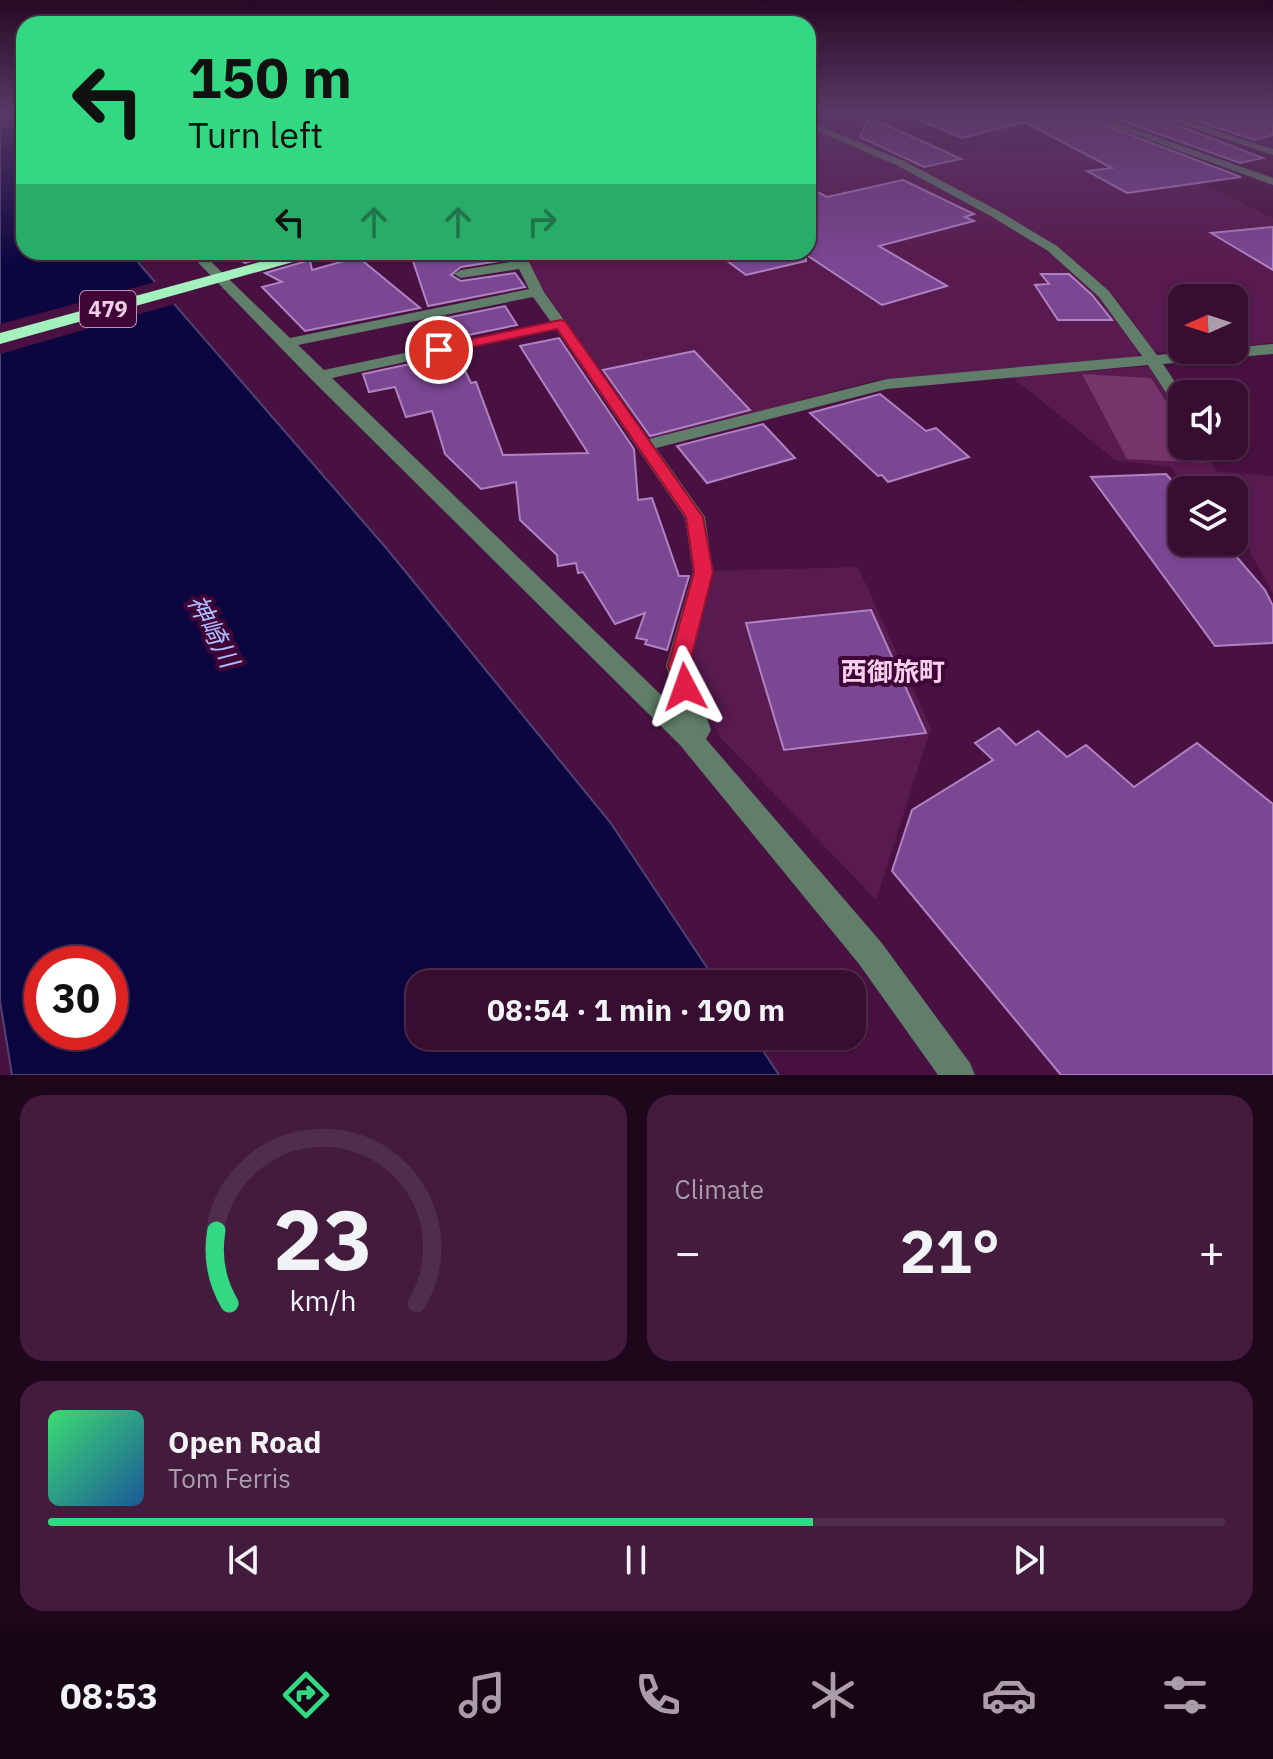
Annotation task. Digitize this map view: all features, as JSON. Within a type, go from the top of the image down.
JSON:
[{"type":"highway","name":"479","points":[[0,339],[285,260]]},
{"type":"street","points":[[901,164],[1038,239],[1076,267],[1103,293],[1168,383]]},
{"type":"street","points":[[1223,164],[1273,182]]},
{"type":"street","points":[[201,260],[689,737],[870,953],[958,1075]]},
{"type":"street","points":[[461,274],[514,260]]},
{"type":"street","points":[[522,260],[537,292],[695,517],[703,572],[678,666],[699,730],[689,737]]},
{"type":"street","points":[[286,343],[537,292]]},
{"type":"street","points":[[317,376],[560,324]]},
{"type":"street","points":[[647,445],[887,384],[1273,349]]},
{"type":"shaded area","points":[[816,164],[893,164],[992,216],[1071,267],[1098,293],[1140,352],[1136,358],[878,380],[651,440],[544,291],[528,260],[816,260]]},
{"type":"shaded area","points":[[906,164],[1160,164],[1273,218],[1273,343],[1248,346],[1248,284],[1168,284],[1168,352],[1153,350],[1111,292],[1044,238]]},
{"type":"shaded area","points":[[1149,366],[1168,396],[1168,460],[1209,460],[1216,471],[1273,476],[1273,594],[1248,548],[1248,476],[1178,476],[1171,467],[1115,460],[1012,377]]},
{"type":"shaded area","points":[[1082,374],[1151,378],[1168,404],[1168,460],[1204,460],[1206,463],[1127,459]]},
{"type":"shaded area","points":[[858,567],[931,728],[876,900],[719,736],[694,675],[693,654],[713,571]]},
{"type":"water","name":"神崎川","points":[[0,164],[16,164],[16,260],[136,260],[387,549],[610,822],[709,970],[406,970],[406,1050],[762,1050],[779,1075],[12,1075],[0,1001]]},
{"type":"pier","points":[[159,281],[178,303],[0,354],[0,324]]},
{"type":"building","points":[[1105,164],[1207,164],[1241,177],[1127,193],[1087,171],[1112,168]]},
{"type":"building","points":[[903,180],[974,214],[965,217],[974,221],[879,246],[947,286],[882,305],[814,260],[816,191],[827,197]]},
{"type":"building","points":[[1273,227],[1273,270],[1211,233]]},
{"type":"building","points":[[310,260],[312,270],[347,260],[362,260],[420,308],[305,331],[262,287],[282,282],[265,273]]},
{"type":"building","points":[[413,260],[506,260],[461,267],[451,275],[461,281],[515,273],[525,287],[428,306]]},
{"type":"building","points":[[726,260],[806,260],[806,261],[746,275]]},
{"type":"building","points":[[1041,274],[1069,274],[1092,295],[1112,320],[1058,320],[1035,285],[1049,284]]},
{"type":"building","points":[[505,306],[517,325],[444,340],[441,319]]},
{"type":"building","points":[[559,338],[634,449],[638,500],[652,498],[679,576],[689,576],[667,650],[636,638],[645,613],[615,624],[583,572],[578,573],[576,563],[558,566],[557,555],[520,520],[516,482],[481,489],[445,454],[432,411],[406,417],[395,387],[369,392],[363,374],[457,354],[471,383],[476,382],[503,455],[588,453],[520,346]]},
{"type":"building","points":[[694,351],[750,410],[650,436],[603,370]]},
{"type":"building","points":[[880,394],[926,431],[936,428],[969,457],[888,482],[810,413]]},
{"type":"building","points":[[763,424],[795,458],[707,483],[677,446]]},
{"type":"building","points":[[1166,474],[1168,556],[1236,556],[1265,590],[1273,606],[1273,643],[1215,646],[1091,477]]},
{"type":"building","points":[[871,610],[926,733],[784,750],[746,623]]},
{"type":"building","points":[[999,728],[1016,745],[1038,731],[1067,757],[1086,745],[1134,787],[1197,743],[1273,804],[1273,1075],[1061,1075],[892,871],[912,810],[993,760],[975,743]]},
{"type":"district","name":"西御旅町","points":[[893,672]]},
{"type":"route","points":[[439,350],[560,324],[695,517],[703,572],[678,666],[685,687]]}]
